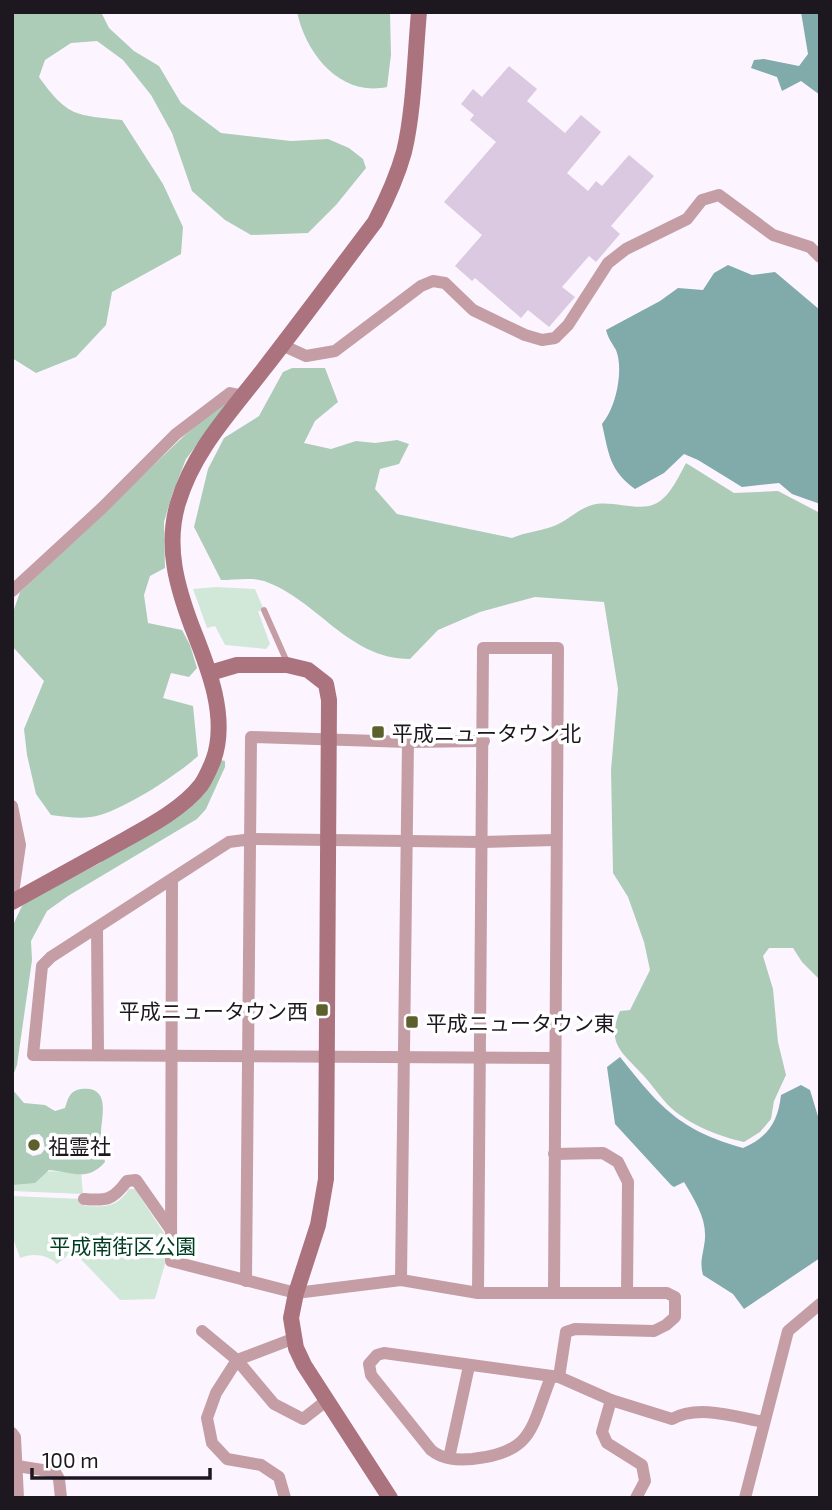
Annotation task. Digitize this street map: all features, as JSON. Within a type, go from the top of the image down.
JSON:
[{"type":"street","points":[[12,901],[172,812],[201,785],[214,759],[218,727],[216,696],[182,599],[172,559],[172,529],[187,479],[206,442],[244,396],[375,222],[391,191],[404,150],[408,125],[419,12]]},
{"type":"street","points":[[282,345],[306,356],[335,351],[421,286],[433,281],[445,283],[473,310],[525,335],[542,340],[555,338],[568,325],[608,263],[626,249],[687,219],[702,200],[719,195],[773,235],[810,247],[820,257]]},
{"type":"street","points":[[12,591],[102,508],[176,434],[230,393],[244,396]]},
{"type":"street","points":[[478,1293],[483,648],[558,648],[554,1291]]},
{"type":"street","points":[[210,673],[237,665],[289,666],[307,670],[326,684],[329,699],[326,1179],[318,1225],[296,1293],[291,1318],[296,1348],[304,1365],[389,1497]]},
{"type":"street","points":[[246,1282],[251,737],[408,742],[484,741]]},
{"type":"street","points":[[401,1280],[408,742]]},
{"type":"street","points":[[12,806],[16,814],[20,845],[12,901]]},
{"type":"street","points":[[555,1058],[33,1055],[42,966],[51,957],[229,842],[252,839],[556,841]]},
{"type":"street","points":[[172,881],[171,1261],[296,1293],[401,1280],[478,1293],[554,1291],[673,1294],[676,1300],[675,1317],[654,1331],[570,1330],[564,1336],[555,1377],[529,1433],[518,1447],[483,1458],[449,1458],[438,1455],[431,1450],[371,1375],[369,1364],[377,1355],[384,1353],[555,1377],[611,1401],[672,1419],[685,1412],[717,1414],[764,1423]]},
{"type":"street","points":[[97,928],[98,1054]]},
{"type":"street","points":[[554,1154],[603,1153],[618,1162],[628,1182],[627,1293]]},
{"type":"street","points":[[83,1199],[105,1201],[119,1192],[127,1181],[136,1180],[172,1231]]},
{"type":"street","points":[[745,1498],[788,1331],[820,1304]]},
{"type":"street","points":[[202,1331],[237,1360],[274,1404],[303,1419],[326,1401]]},
{"type":"street","points":[[285,1498],[279,1477],[261,1465],[227,1459],[212,1443],[207,1418],[216,1393],[237,1360],[295,1338]]},
{"type":"street","points":[[449,1458],[469,1366]]},
{"type":"street","points":[[611,1401],[602,1432],[611,1446],[642,1465],[645,1481],[636,1498]]},
{"type":"street","points":[[12,1433],[15,1437],[18,1466],[18,1498]]},
{"type":"street","points":[[18,1466],[55,1472],[59,1479],[61,1498]]},
{"type":"lane","points":[[264,610],[289,666]]},
{"type":"green space","points":[[193,589],[255,589],[264,610],[258,611],[270,644],[266,649],[225,645],[215,626],[207,628]]},
{"type":"green space","name":"平成南街区公園","points":[[81,1171],[83,1194],[12,1191],[12,1172]]},
{"type":"green space","name":"平成南街区公園","points":[[129,1189],[135,1189],[164,1233],[165,1264],[155,1299],[120,1300],[73,1251],[57,1264],[39,1255],[20,1258],[12,1235],[12,1196],[82,1199],[84,1206],[98,1206],[115,1203]]},
{"type":"shaded area","points":[[12,12],[101,12],[109,28],[134,51],[159,66],[181,103],[221,133],[291,141],[328,139],[349,148],[363,159],[366,168],[336,205],[308,233],[251,235],[225,220],[192,191],[172,133],[151,95],[123,60],[97,41],[71,43],[45,60],[39,77],[58,100],[74,112],[122,120],[163,184],[183,227],[181,254],[112,292],[106,325],[76,357],[36,373],[12,358]]},
{"type":"shaded area","points":[[297,12],[390,12],[391,55],[387,87],[354,85],[340,79],[328,69],[308,43]]},
{"type":"shaded area","points":[[801,12],[820,12],[820,95],[801,81],[782,91],[777,77],[751,68],[754,60],[764,59],[799,66],[808,54]]},
{"type":"shaded area","points":[[728,265],[752,275],[775,272],[820,310],[820,504],[792,494],[779,483],[742,487],[684,454],[664,473],[635,489],[620,475],[611,461],[602,424],[615,399],[619,368],[616,350],[606,330],[660,301],[678,288],[703,290],[714,273]]},
{"type":"shaded area","points":[[292,368],[325,368],[338,402],[315,421],[304,443],[331,449],[356,441],[375,443],[397,440],[409,444],[399,464],[380,469],[375,489],[397,514],[512,538],[554,526],[592,505],[642,507],[657,503],[670,491],[686,463],[734,493],[778,491],[820,513],[820,980],[802,962],[793,948],[769,948],[763,956],[773,989],[778,1042],[786,1075],[774,1101],[771,1119],[760,1132],[744,1142],[703,1128],[675,1111],[618,1047],[616,1040],[616,1022],[620,1011],[630,1010],[650,970],[644,942],[628,897],[613,873],[611,770],[618,689],[604,602],[535,597],[480,612],[438,630],[410,659],[388,656],[369,649],[351,639],[301,601],[264,581],[221,580],[194,527],[208,469],[224,438],[259,416],[283,372]]},
{"type":"shaded area","points":[[224,402],[228,404],[186,459],[164,522],[165,568],[150,576],[144,595],[148,623],[182,630],[190,645],[197,668],[189,677],[171,673],[163,698],[193,706],[198,756],[152,790],[111,811],[76,818],[51,815],[36,794],[27,755],[24,729],[44,681],[12,646],[12,615],[20,592],[185,435]]},
{"type":"shaded area","points":[[221,760],[225,761],[225,767],[206,809],[197,819],[47,911],[31,941],[32,960],[17,1065],[12,1078],[12,927],[22,906],[30,899],[100,863],[110,853],[129,842]]},
{"type":"shaded area","points":[[620,1057],[647,1090],[672,1114],[702,1133],[743,1148],[759,1139],[770,1128],[781,1095],[801,1085],[810,1090],[820,1123],[820,1258],[744,1309],[733,1294],[703,1275],[705,1228],[697,1205],[684,1182],[674,1187],[671,1185],[615,1124],[607,1067]]},
{"type":"shaded area","points":[[12,1089],[24,1103],[45,1105],[55,1111],[65,1108],[70,1096],[77,1090],[91,1089],[97,1092],[103,1104],[101,1138],[105,1162],[86,1174],[49,1170],[35,1183],[12,1185]],"holes":[[[39,1134],[43,1138],[45,1149],[41,1154],[33,1156],[26,1152],[26,1140],[31,1135]]]},
{"type":"building","points":[[509,66],[537,89],[527,101],[565,133],[581,115],[601,132],[567,173],[588,191],[596,181],[602,186],[629,155],[654,176],[611,226],[620,234],[596,262],[589,256],[562,287],[575,297],[549,327],[528,310],[521,318],[475,278],[472,281],[455,266],[482,235],[444,202],[496,142],[470,120],[474,115],[461,104],[473,89],[482,97]]},
{"type":"building","name":"祖霊社","points":[[29,1140],[41,1142],[40,1151],[28,1149]]},
{"type":"place","name":"平成ニュータウン北","points":[[378,732]]},
{"type":"place","name":"平成ニュータウン西","points":[[322,1010]]},
{"type":"place","name":"平成ニュータウン東","points":[[412,1022]]},
{"type":"place","name":"祖霊社","points":[[34,1145]]}]
